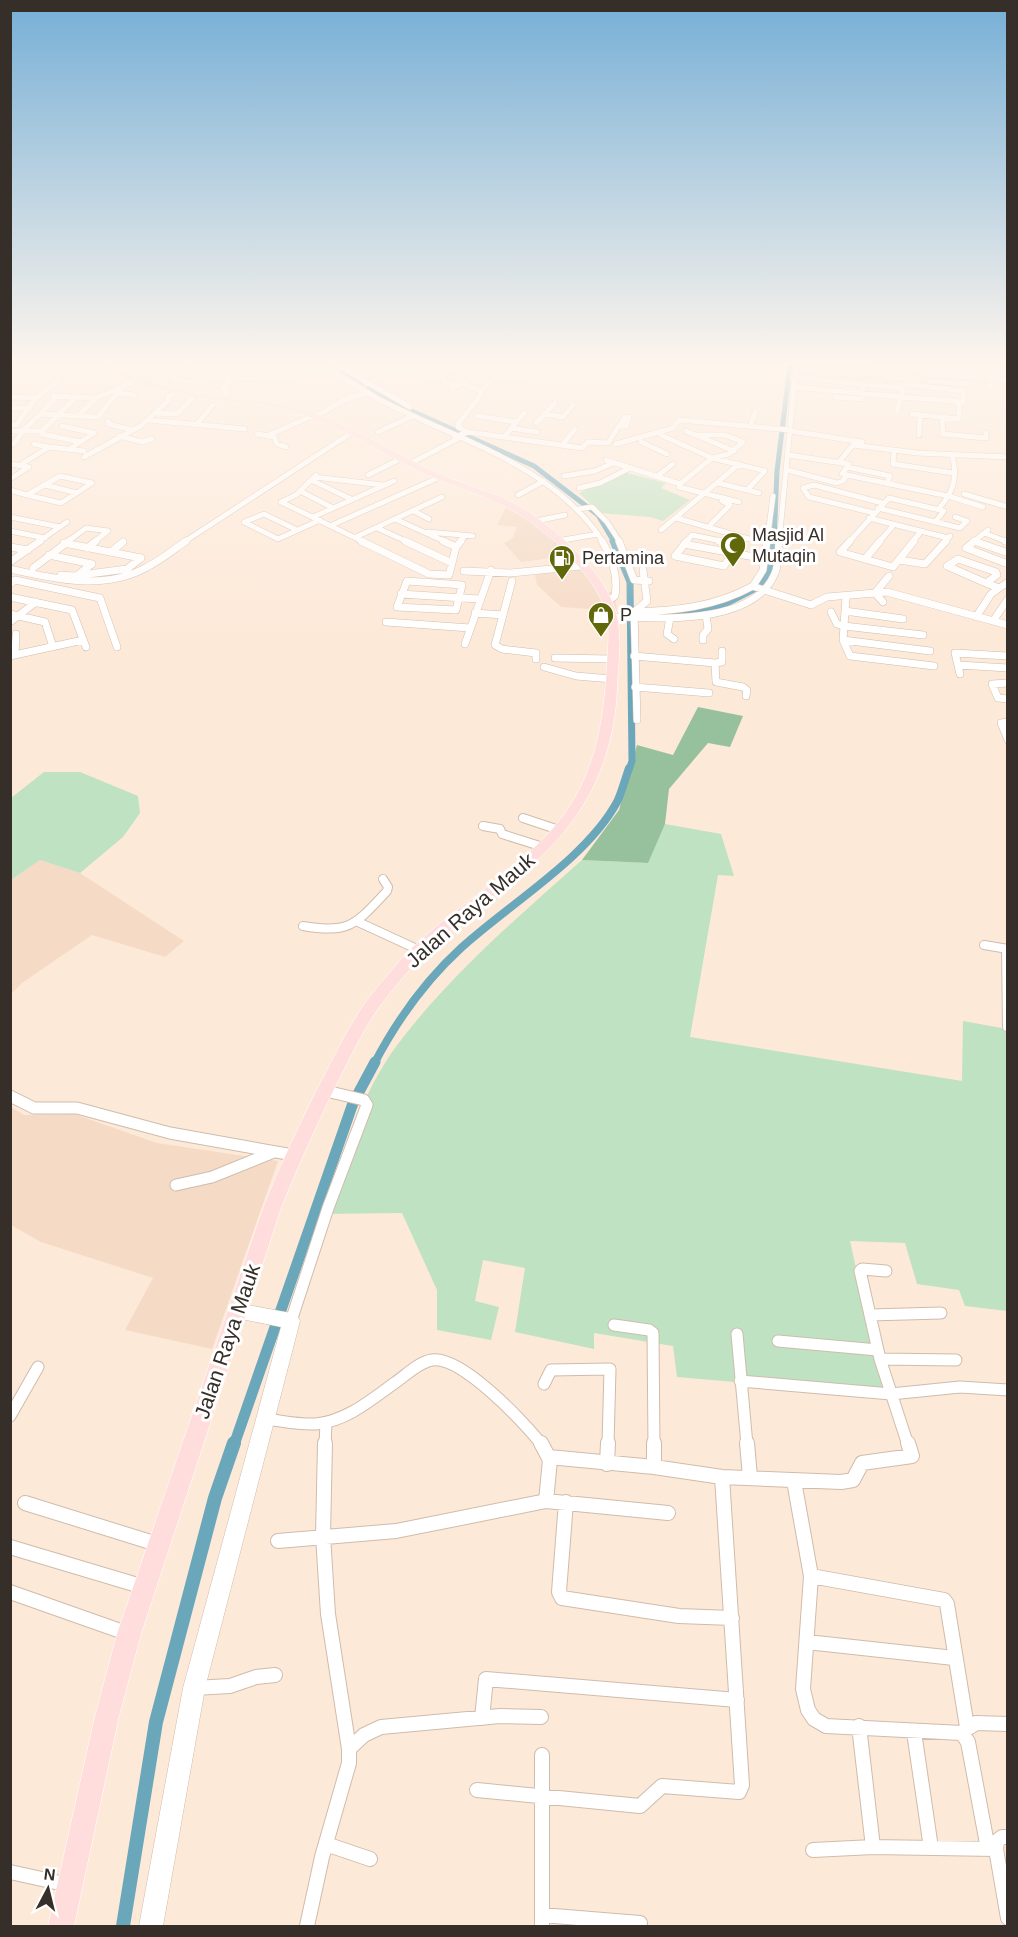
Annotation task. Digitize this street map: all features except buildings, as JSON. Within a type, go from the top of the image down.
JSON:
[{"type":"main road","points":[[399,456],[442,478],[504,501],[536,521],[580,564],[600,588],[613,612]]},
{"type":"main road","name":"Jalan Raya Mauk","points":[[61,1926],[107,1716],[129,1634],[157,1544],[243,1312],[272,1208],[293,1155],[329,1092],[352,1037],[380,996],[419,950],[543,848],[559,830],[590,783],[601,756],[609,725],[613,612]]},
{"type":"street","points":[[20,465],[33,456]]},
{"type":"street","points":[[10,569],[64,581],[95,581],[127,575],[146,568],[313,456]]},
{"type":"street","points":[[411,463],[428,456]]},
{"type":"street","points":[[500,456],[544,481],[581,509],[609,552],[617,584],[613,612],[670,618],[706,615],[731,608],[764,590],[776,572],[772,539],[773,496]]},
{"type":"street","points":[[708,456],[766,472],[747,490]]},
{"type":"street","points":[[680,484],[716,456]]},
{"type":"street","points":[[725,461],[728,456]]},
{"type":"street","points":[[634,615],[700,609],[729,600],[754,587],[763,570],[772,539],[785,483],[788,456]]},
{"type":"street","points":[[798,456],[839,462],[890,476]]},
{"type":"street","points":[[839,462],[844,456]]},
{"type":"street","points":[[887,484],[894,456]]},
{"type":"street","points":[[940,507],[952,494],[954,472],[952,456]]},
{"type":"street","points":[[991,456],[1008,457]]},
{"type":"street","points":[[368,475],[402,458]]},
{"type":"street","points":[[606,460],[680,484],[679,487],[739,502]]},
{"type":"street","points":[[12,477],[35,464],[26,461]]},
{"type":"street","points":[[564,476],[591,471],[613,463]]},
{"type":"street","points":[[10,464],[29,467]]},
{"type":"street","points":[[656,477],[673,464]]},
{"type":"street","points":[[661,530],[739,464]]},
{"type":"street","points":[[893,464],[954,472]]},
{"type":"street","points":[[847,466],[842,473],[847,475],[887,484],[912,486],[1008,507]]},
{"type":"street","points":[[583,467],[606,480]]},
{"type":"street","points":[[579,488],[606,480],[628,469]]},
{"type":"street","points":[[787,470],[837,483],[843,481],[847,475]]},
{"type":"street","points":[[10,495],[14,491],[27,495],[62,502],[92,483],[62,476],[27,495]]},
{"type":"street","points":[[314,477],[384,486]]},
{"type":"street","points":[[314,477],[300,491],[281,502],[429,574],[447,575],[456,547],[465,536]]},
{"type":"street","points":[[314,477],[351,500]]},
{"type":"street","points":[[335,527],[442,478]]},
{"type":"street","points":[[853,488],[859,478]]},
{"type":"street","points":[[313,517],[394,481]]},
{"type":"street","points":[[518,495],[544,481]]},
{"type":"street","points":[[354,482],[371,491]]},
{"type":"street","points":[[718,483],[759,494]]},
{"type":"street","points":[[785,483],[804,487],[814,485],[874,512],[946,540]]},
{"type":"street","points":[[45,485],[78,493]]},
{"type":"street","points":[[804,487],[805,494],[809,496],[874,512],[960,528]]},
{"type":"street","points":[[300,491],[333,508]]},
{"type":"street","points":[[704,494],[730,504],[711,524]]},
{"type":"street","points":[[952,494],[983,507]]},
{"type":"street","points":[[356,537],[442,497]]},
{"type":"street","points":[[919,534],[893,567],[840,552],[886,499],[892,498],[944,511],[935,522]]},
{"type":"street","points":[[581,509],[591,507],[601,514],[618,538],[634,580],[646,581]]},
{"type":"street","points":[[414,511],[429,519]]},
{"type":"street","points":[[874,512],[892,527],[946,540]]},
{"type":"street","points":[[297,530],[264,514],[244,522],[276,539],[297,530],[320,520]]},
{"type":"street","points":[[536,521],[565,515]]},
{"type":"street","points":[[10,517],[60,527]]},
{"type":"street","points":[[678,517],[745,535],[772,539]]},
{"type":"street","points":[[678,517],[711,524],[745,535]]},
{"type":"street","points":[[899,560],[925,564],[966,521],[955,517]]},
{"type":"street","points":[[395,519],[456,547]]},
{"type":"street","points":[[10,562],[67,522]]},
{"type":"street","points":[[64,543],[87,548],[141,558],[127,569],[78,575],[66,576],[33,568],[64,543],[88,527],[108,531],[87,548]]},
{"type":"street","points":[[865,559],[892,527]]},
{"type":"street","points":[[377,528],[452,563]]},
{"type":"street","points":[[10,531],[45,538]]},
{"type":"street","points":[[420,531],[473,536]]},
{"type":"street","points":[[1006,562],[966,548],[986,531],[1008,542]]},
{"type":"street","points":[[557,541],[598,534]]},
{"type":"street","points":[[694,535],[737,545],[732,555],[724,566],[675,556],[694,535]]},
{"type":"street","points":[[974,541],[1008,553]]},
{"type":"street","points":[[111,552],[123,542]]},
{"type":"street","points":[[684,544],[732,555],[765,559]]},
{"type":"street","points":[[10,547],[28,550]]},
{"type":"street","points":[[49,555],[119,569]]},
{"type":"street","points":[[986,583],[997,575],[996,572],[958,558],[947,566],[948,568],[986,583],[999,588]]},
{"type":"street","points":[[78,575],[92,564]]},
{"type":"street","points":[[490,570],[524,570],[580,564]]},
{"type":"street","points":[[464,571],[476,567],[512,577],[539,577]]},
{"type":"street","points":[[465,644],[490,570]]},
{"type":"street","points":[[524,570],[512,577],[496,647],[536,653],[536,659]]},
{"type":"street","points":[[636,720],[634,615],[647,602],[643,570]]},
{"type":"street","points":[[94,573],[95,581]]},
{"type":"street","points":[[875,593],[889,576]]},
{"type":"street","points":[[10,584],[15,580],[100,598],[117,646]]},
{"type":"street","points":[[10,622],[14,615],[64,581]]},
{"type":"street","points":[[405,582],[461,584],[459,598],[456,610],[452,611],[399,608],[397,606],[405,582]]},
{"type":"street","points":[[976,617],[991,594],[1008,582]]},
{"type":"street","points":[[754,587],[811,605],[828,597],[895,593],[1008,625]]},
{"type":"street","points":[[875,593],[882,602]]},
{"type":"street","points":[[401,594],[479,599]]},
{"type":"street","points":[[10,597],[72,610],[85,644],[53,647],[13,656],[14,633]]},
{"type":"street","points":[[843,640],[929,647],[935,669],[854,657],[846,650],[843,640],[846,597]]},
{"type":"street","points":[[993,621],[1008,599]]},
{"type":"street","points":[[845,611],[903,619]]},
{"type":"street","points":[[831,612],[837,624],[844,626],[923,635]]},
{"type":"street","points":[[475,613],[503,615]]},
{"type":"street","points":[[14,615],[45,622],[53,647]]},
{"type":"street","points":[[703,640],[703,635],[708,629],[706,615]]},
{"type":"street","points":[[670,618],[667,634],[674,639]]},
{"type":"street","points":[[386,622],[470,628]]},
{"type":"street","points":[[14,633],[24,653]]},
{"type":"street","points":[[634,656],[715,663],[723,662],[722,651]]},
{"type":"street","points":[[960,674],[955,655],[957,653],[1008,656]]},
{"type":"street","points":[[555,658],[612,659]]},
{"type":"street","points":[[715,663],[716,682],[743,687],[747,690],[746,696]]},
{"type":"street","points":[[958,665],[1008,668]]},
{"type":"street","points":[[544,667],[576,676],[612,679]]},
{"type":"street","points":[[1008,683],[992,684],[998,698],[1008,699]]},
{"type":"street","points":[[635,687],[709,693]]},
{"type":"street","points":[[1008,722],[1001,723],[1008,740]]},
{"type":"street","points":[[523,818],[559,830]]},
{"type":"street","points":[[483,826],[500,829],[502,834],[543,848]]},
{"type":"street","points":[[303,926],[331,931],[344,929],[357,921],[387,891],[383,879]]},
{"type":"street","points":[[357,921],[419,950]]},
{"type":"street","points":[[984,945],[1007,949],[1007,1027]]},
{"type":"street","points":[[151,1926],[194,1688],[266,1419],[288,1319],[367,1105],[366,1101],[360,1098],[329,1092]]},
{"type":"street","points":[[10,1096],[34,1108],[77,1108],[170,1133],[293,1155]]},
{"type":"street","points":[[176,1185],[212,1177],[274,1152]]},
{"type":"street","points":[[549,1457],[654,1467],[722,1477],[848,1482],[855,1477],[862,1463],[912,1456],[913,1451],[879,1355],[860,1270],[886,1271]]},
{"type":"street","points":[[243,1312],[288,1319]]},
{"type":"street","points":[[870,1315],[941,1313]]},
{"type":"street","points":[[614,1325],[649,1330],[653,1333],[654,1467]]},
{"type":"street","points":[[737,1334],[750,1477]]},
{"type":"street","points":[[778,1341],[879,1355],[956,1360]]},
{"type":"street","points":[[266,1419],[326,1423],[368,1402],[413,1370],[438,1360],[446,1361],[481,1384],[534,1434],[549,1457],[546,1501]]},
{"type":"street","points":[[12,1408],[38,1367]]},
{"type":"street","points":[[544,1384],[551,1370],[610,1369],[607,1464]]},
{"type":"street","points":[[740,1381],[891,1394],[960,1387],[1008,1390]]},
{"type":"street","points":[[307,1926],[326,1844],[346,1778],[349,1749],[327,1614],[323,1536],[326,1423]]},
{"type":"street","points":[[477,1790],[640,1806],[662,1786],[739,1792],[742,1785],[722,1477]]},
{"type":"street","points":[[794,1481],[812,1576],[803,1689],[808,1710],[814,1719],[826,1726],[859,1726],[914,1732],[958,1732],[965,1731],[976,1723],[1008,1724]]},
{"type":"street","points":[[278,1540],[396,1531],[546,1501],[668,1513]]},
{"type":"street","points":[[566,1502],[559,1592],[562,1598],[679,1616],[732,1618]]},
{"type":"street","points":[[25,1503],[157,1544]]},
{"type":"street","points":[[10,1547],[144,1587]]},
{"type":"street","points":[[812,1576],[941,1598],[947,1604],[965,1731],[997,1845],[1008,1918]]},
{"type":"street","points":[[10,1592],[129,1634]]},
{"type":"street","points":[[807,1642],[954,1658]]},
{"type":"street","points":[[194,1688],[230,1686],[256,1677],[275,1675]]},
{"type":"street","points":[[482,1718],[486,1679],[737,1700]]},
{"type":"street","points":[[349,1749],[364,1735],[381,1727],[482,1718],[541,1717]]},
{"type":"street","points":[[859,1726],[873,1846]]},
{"type":"street","points":[[914,1732],[931,1848]]},
{"type":"street","points":[[542,1755],[542,1921],[640,1923]]},
{"type":"street","points":[[326,1844],[370,1859]]},
{"type":"street","points":[[813,1850],[873,1846],[931,1848],[997,1845]]},
{"type":"street","points":[[10,1872],[69,1885]]},
{"type":"shaded area","points":[[508,504],[529,515],[607,592],[614,592],[617,611],[561,607],[537,585],[535,575],[579,568],[566,556],[521,562],[504,543],[513,538],[517,527],[497,525]]},
{"type":"shaded area","points":[[40,860],[80,873],[184,941],[165,957],[92,935],[22,983],[11,994],[11,880]]},
{"type":"shaded area","points":[[11,1107],[24,1115],[74,1114],[157,1143],[278,1161],[212,1349],[125,1330],[153,1278],[41,1242],[11,1225]]},
{"type":"green space","points":[[623,472],[666,483],[661,488],[690,500],[663,521],[650,517],[600,513],[579,493]]},
{"type":"green space","points":[[698,707],[743,716],[730,747],[708,743],[669,789],[665,824],[648,863],[582,860],[619,810],[637,745],[673,755]]},
{"type":"green space","points":[[44,772],[80,772],[138,796],[140,813],[123,837],[80,873],[40,860],[11,880],[11,798]]},
{"type":"green space","points":[[665,824],[721,834],[734,876],[718,875],[690,1037],[962,1081],[963,1021],[1007,1029],[1007,1311],[965,1306],[959,1290],[917,1284],[905,1243],[850,1241],[884,1395],[677,1377],[673,1346],[594,1333],[594,1349],[515,1332],[525,1268],[483,1260],[475,1301],[499,1307],[491,1340],[437,1330],[437,1290],[402,1213],[321,1214],[373,1083],[418,1018],[462,970],[582,860],[647,863]]},
{"type":"waterway","points":[[513,456],[534,466],[598,515],[614,542]]},
{"type":"waterway","points":[[774,542],[779,456]]},
{"type":"waterway","points":[[613,541],[630,582],[632,761],[629,770]]},
{"type":"waterway","points":[[648,614],[673,615],[721,606],[762,585],[769,572],[774,541]]},
{"type":"waterway","points":[[374,1064],[413,1002],[448,960],[480,931],[567,862],[586,843],[617,802],[629,768]]},
{"type":"waterway","points":[[234,1445],[353,1103],[375,1062]]},
{"type":"waterway","points":[[123,1926],[156,1722],[215,1498],[234,1443]]},
{"type":"place","name":"Masjid Al Mutaqin","points":[[733,568]]},
{"type":"place","name":"Pertamina","points":[[562,581]]},
{"type":"place","name":"P","points":[[601,638]]}]
